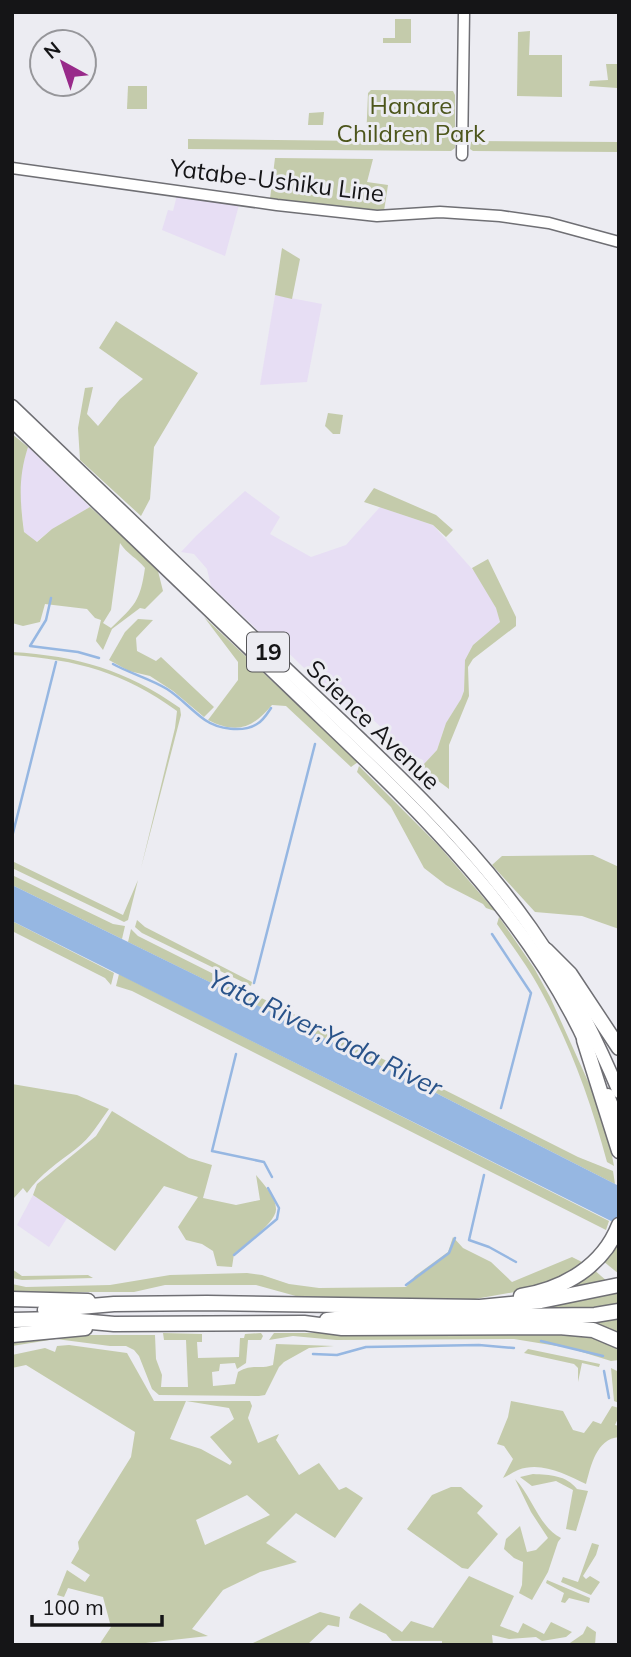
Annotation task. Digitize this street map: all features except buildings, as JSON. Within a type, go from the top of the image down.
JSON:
[{"type":"highway","points":[[546,950],[570,974],[619,1048]]},
{"type":"highway","points":[[584,1040],[619,1151]]},
{"type":"highway","points":[[457,1305],[531,1294],[570,1280],[588,1268],[607,1248],[619,1224]]},
{"type":"highway","points":[[12,1299],[65,1299],[114,1304],[480,1307],[541,1301],[613,1287]]},
{"type":"highway","points":[[12,1311],[64,1310],[114,1304]]},
{"type":"highway","points":[[12,1320],[58,1319],[114,1324],[304,1323],[344,1318],[553,1316],[619,1311]]},
{"type":"highway","points":[[304,1323],[342,1328],[578,1328],[593,1330],[619,1341]]},
{"type":"highway","points":[[12,1335],[114,1324]]},
{"type":"main road","points":[[462,155],[464,12]]},
{"type":"main road","name":"Yatabe-Ushiku Line","points":[[12,168],[277,205],[377,216],[440,212],[500,216],[566,227],[619,242]]},
{"type":"main road","name":"Science Avenue","points":[[12,406],[406,785],[450,830],[515,906],[546,950]]},
{"type":"main road","name":"Science Avenue","points":[[12,421],[407,801],[480,880],[500,906],[547,971],[584,1040]]},
{"type":"main road","name":"19","points":[[546,950],[593,1035],[619,1092]]},
{"type":"main road","name":"19","points":[[584,1040],[619,1124]]},
{"type":"shaded area","points":[[177,195],[239,205],[225,256],[162,230],[168,210],[173,211]]},
{"type":"shaded area","points":[[275,295],[322,304],[307,382],[260,385]]},
{"type":"shaded area","points":[[28,447],[90,507],[52,529],[36,542],[24,532],[20,495],[21,468]]},
{"type":"shaded area","points":[[245,491],[280,517],[270,534],[311,557],[346,545],[380,507],[433,525],[480,578],[496,608],[500,622],[473,645],[465,660],[464,691],[461,699],[446,723],[437,750],[424,764],[423,760],[410,754],[369,716],[361,723],[270,635],[266,638],[211,586],[207,569],[194,554],[181,552]]},
{"type":"shaded area","points":[[33,1195],[67,1218],[49,1247],[17,1225]]},
{"type":"green space","points":[[395,19],[411,19],[411,43],[383,43],[383,38],[395,38]]},
{"type":"green space","points":[[530,31],[529,55],[562,55],[562,97],[517,96],[518,32]]},
{"type":"green space","points":[[606,64],[617,64],[617,88],[589,86],[590,81],[608,80]]},
{"type":"green space","points":[[128,86],[147,86],[147,109],[127,109]]},
{"type":"green space","name":"Hanare Children Park","points":[[371,90],[453,91],[455,148],[451,151],[188,149],[188,139],[366,141],[368,93]]},
{"type":"green space","points":[[324,112],[323,125],[308,125],[309,113]]},
{"type":"green space","points":[[471,142],[619,142],[619,152],[473,151],[470,149]]},
{"type":"green space","points":[[275,158],[373,159],[367,182],[388,185],[384,211],[270,199]]},
{"type":"green space","points":[[282,248],[300,259],[292,299],[275,295]]},
{"type":"green space","points":[[116,321],[198,373],[154,447],[150,499],[141,516],[80,460],[78,428],[85,388],[93,387],[87,414],[98,426],[120,399],[143,379],[99,348]]},
{"type":"green space","points":[[328,413],[343,415],[340,434],[333,434],[325,426]]},
{"type":"green space","points":[[12,434],[28,447],[21,490],[24,532],[37,542],[52,529],[90,507],[157,567],[163,591],[145,609],[140,608],[112,629],[103,650],[96,641],[101,620],[95,618],[87,609],[45,604],[40,622],[23,626],[12,623]],"holes":[[[120,543],[145,568],[135,602],[111,628],[103,623],[111,610]]]},
{"type":"green space","points":[[374,488],[436,515],[453,530],[446,537],[433,525],[364,502]]},
{"type":"green space","points":[[488,559],[516,617],[516,626],[473,659],[468,667],[469,696],[449,745],[449,789],[425,771],[424,764],[437,750],[446,723],[461,699],[464,691],[465,660],[473,645],[500,622],[496,608],[472,568]]},
{"type":"green space","points":[[204,617],[358,762],[351,767],[286,706],[272,705],[258,719],[243,727],[227,727],[208,720],[238,680],[238,662]]},
{"type":"green space","points":[[138,619],[153,620],[136,638],[137,651],[156,661],[161,657],[214,707],[204,717],[150,676],[129,671],[109,660],[125,632]]},
{"type":"green space","points":[[12,652],[58,657],[100,667],[140,684],[180,708],[181,715],[141,868],[177,711],[138,686],[99,670],[58,660],[12,655]]},
{"type":"green space","points":[[359,766],[439,846],[495,911],[446,885],[424,868],[391,807],[357,772]]},
{"type":"green space","points":[[593,855],[619,867],[619,929],[582,916],[535,912],[492,865],[502,856]]},
{"type":"green space","points":[[12,861],[123,915],[138,880],[128,920],[124,922],[12,868]]},
{"type":"green space","points":[[12,875],[113,924],[125,926],[122,939],[12,885]]},
{"type":"green space","points":[[499,917],[550,997],[596,1099],[607,1130],[614,1166],[607,1162],[587,1096],[562,1032],[526,965],[497,924]]},
{"type":"green space","points":[[137,920],[145,927],[252,982],[251,986],[142,933],[135,927]]},
{"type":"green space","points":[[12,921],[114,973],[111,985],[105,978],[12,931]]},
{"type":"green space","points":[[131,929],[138,936],[578,1157],[613,1171],[615,1184],[248,1001],[247,995],[244,999],[128,942]]},
{"type":"green space","points":[[119,974],[609,1221],[606,1230],[132,991],[116,986]]},
{"type":"green space","points":[[12,1084],[77,1095],[109,1109],[82,1144],[44,1174],[27,1193],[23,1188],[14,1198],[12,1198]]},
{"type":"green space","points":[[112,1111],[189,1158],[212,1165],[203,1198],[236,1205],[260,1200],[256,1175],[266,1187],[274,1200],[275,1214],[266,1227],[234,1254],[232,1267],[217,1266],[213,1251],[202,1244],[186,1240],[178,1227],[198,1197],[164,1186],[115,1251],[33,1195],[37,1184],[96,1136]]},
{"type":"green space","points":[[453,1237],[463,1248],[491,1262],[512,1282],[572,1257],[584,1263],[567,1275],[520,1291],[475,1299],[335,1301],[303,1298],[256,1285],[165,1285],[134,1292],[12,1292],[12,1284],[26,1287],[110,1285],[170,1275],[247,1273],[289,1284],[319,1288],[406,1287],[415,1276],[448,1252]]},
{"type":"green space","points":[[619,1241],[619,1274],[603,1261]]},
{"type":"green space","points":[[12,1269],[22,1276],[88,1275],[93,1278],[22,1280],[12,1278]]},
{"type":"green space","points":[[593,1269],[608,1282],[547,1293]]},
{"type":"green space","points":[[616,1291],[619,1295],[619,1306],[598,1308],[312,1312],[462,1308]]},
{"type":"green space","points":[[619,1317],[619,1334],[561,1321]]},
{"type":"green space","points":[[163,1333],[202,1334],[202,1342],[197,1342],[198,1358],[239,1357],[240,1338],[244,1338],[245,1334],[261,1333],[261,1340],[248,1340],[246,1363],[237,1369],[235,1363],[220,1364],[219,1371],[212,1372],[213,1386],[235,1384],[238,1372],[243,1369],[273,1365],[276,1344],[334,1346],[309,1348],[284,1362],[265,1395],[259,1396],[159,1395],[152,1389],[139,1356],[126,1346],[56,1339],[12,1346],[12,1338],[155,1335],[156,1359],[162,1375],[161,1387],[188,1387],[186,1340],[164,1340]]},
{"type":"green space","points":[[274,1333],[583,1333],[619,1346],[619,1360],[611,1361],[569,1348],[514,1339],[336,1340],[293,1336],[269,1340]]},
{"type":"green space","points":[[69,1345],[127,1353],[154,1401],[186,1401],[250,1401],[252,1406],[248,1418],[258,1443],[279,1434],[276,1440],[299,1475],[319,1463],[339,1490],[346,1487],[363,1498],[335,1538],[296,1513],[266,1543],[297,1562],[260,1572],[223,1590],[192,1629],[208,1636],[128,1645],[99,1645],[111,1627],[103,1597],[68,1588],[64,1597],[57,1595],[67,1570],[85,1582],[90,1575],[71,1563],[79,1549],[78,1542],[131,1457],[135,1432],[26,1365],[12,1368],[12,1355],[45,1348],[55,1352],[57,1346]],"holes":[[[186,1401],[229,1408],[234,1419],[210,1437],[232,1462],[230,1465],[201,1449],[170,1439]],[[247,1495],[270,1515],[205,1545],[196,1520]]]},
{"type":"green space","points":[[528,1349],[600,1364],[599,1367],[582,1363],[578,1382],[578,1368],[574,1364],[524,1353]]},
{"type":"green space","points":[[611,1368],[619,1372],[619,1403],[614,1401]]},
{"type":"green space","points":[[511,1401],[563,1411],[573,1430],[584,1433],[593,1421],[601,1424],[612,1406],[619,1408],[615,1425],[619,1426],[619,1437],[611,1439],[600,1448],[586,1484],[554,1470],[536,1467],[518,1470],[503,1478],[513,1459],[504,1446],[497,1444],[508,1417]]},
{"type":"green space","points":[[533,1474],[557,1477],[573,1484],[577,1489],[588,1491],[576,1531],[566,1529],[573,1490],[556,1481],[532,1486],[520,1477]]},
{"type":"green space","points":[[515,1479],[547,1527],[561,1538],[548,1572],[532,1600],[519,1593],[523,1562],[504,1549],[506,1539],[520,1526],[527,1552],[536,1550],[548,1538],[531,1512]]},
{"type":"green space","points":[[451,1487],[461,1487],[483,1506],[477,1513],[498,1534],[468,1569],[462,1568],[407,1529],[432,1495]]},
{"type":"green space","points":[[592,1543],[599,1545],[583,1576],[586,1579],[590,1576],[600,1582],[591,1595],[561,1582],[563,1577],[578,1582]]},
{"type":"green space","points":[[469,1576],[514,1596],[500,1626],[518,1633],[523,1623],[544,1634],[551,1622],[572,1632],[566,1637],[542,1641],[536,1637],[509,1639],[492,1635],[493,1645],[442,1645],[442,1641],[392,1641],[386,1634],[349,1618],[360,1603],[402,1632],[411,1621],[433,1628]]},
{"type":"green space","points":[[547,1580],[590,1598],[589,1603],[569,1598],[565,1603],[561,1602],[564,1593],[546,1583]]},
{"type":"green space","points":[[320,1612],[340,1617],[339,1627],[328,1625],[307,1645],[253,1645],[253,1643]]},
{"type":"green space","points":[[587,1626],[596,1632],[595,1645],[567,1645],[583,1634]]},
{"type":"water","points":[[12,885],[619,1186],[619,1225],[12,921]]},
{"type":"waterway","points":[[51,598],[46,620],[30,646],[78,652],[99,658]]},
{"type":"waterway","points":[[12,837],[56,662]]},
{"type":"waterway","points":[[113,664],[167,689],[205,720],[223,728],[251,727],[261,721],[271,708]]},
{"type":"waterway","name":"Yata River;Yada River","points":[[254,983],[315,744]]},
{"type":"waterway","points":[[492,934],[531,993],[501,1108]]},
{"type":"waterway","points":[[236,1054],[212,1151],[264,1162],[272,1177]]},
{"type":"waterway","points":[[484,1175],[469,1240],[489,1247],[516,1262]]},
{"type":"waterway","points":[[234,1255],[277,1219],[279,1208],[268,1188]]},
{"type":"waterway","points":[[406,1285],[449,1253],[455,1238]]},
{"type":"waterway","points":[[541,1341],[603,1356]]},
{"type":"waterway","points":[[313,1354],[337,1355],[366,1347],[479,1345],[514,1348]]},
{"type":"waterway","points":[[604,1371],[609,1398]]}]
